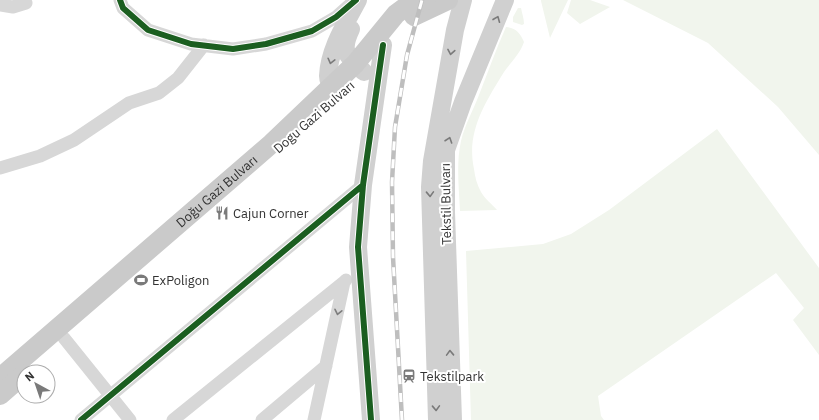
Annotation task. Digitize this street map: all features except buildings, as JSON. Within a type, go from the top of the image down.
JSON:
[{"type":"main road","points":[[332,88],[328,77],[330,60],[339,37],[357,0]]},
{"type":"main road","points":[[359,68],[346,51],[345,46],[347,37],[366,0]]},
{"type":"main road","name":"Tekstil Bulvarı","points":[[436,420],[430,187],[432,161],[455,30],[463,0]]},
{"type":"main road","name":"Tekstil Bulvarı","points":[[453,420],[446,220],[446,150],[463,102],[505,0]]},
{"type":"main road","points":[[437,2],[451,15],[455,30]]},
{"type":"main road","name":"Doğu Gazi Bulvarı","points":[[0,378],[60,334],[332,88],[359,68],[396,14],[407,6],[437,2]]},
{"type":"main road","name":"Dogu Gazi Bulvarı","points":[[33,364],[60,334],[359,68],[383,45],[404,20],[437,2]]},
{"type":"main road","points":[[371,420],[358,247],[363,185],[383,45]]},
{"type":"main road","points":[[444,97],[451,102],[463,102]]},
{"type":"main road","name":"Dogu Gazi Bulvarı","points":[[0,395],[16,381]]},
{"type":"street","points":[[0,5],[13,7],[26,2],[24,0]]},
{"type":"street","points":[[120,0],[123,8],[148,30],[191,44],[233,48],[266,44],[312,31],[336,17],[357,0]]},
{"type":"street","points":[[0,168],[40,156],[74,140],[128,103],[159,93],[178,78],[204,45]]},
{"type":"street","points":[[81,420],[363,185]]},
{"type":"street","points":[[173,420],[344,282],[360,266]]},
{"type":"street","points":[[314,420],[344,282]]},
{"type":"street","points":[[60,334],[130,420]]},
{"type":"street","points":[[262,420],[326,366]]},
{"type":"shaded area","points":[[568,0],[550,38],[541,1]]},
{"type":"shaded area","points":[[571,0],[590,0],[610,7],[580,24],[567,13]]},
{"type":"shaded area","points":[[623,0],[819,0],[819,155],[778,107],[708,43]]},
{"type":"shaded area","points":[[518,8],[521,8],[524,22],[522,25],[513,22],[513,17]]},
{"type":"shaded area","points":[[506,27],[512,28],[517,32],[524,42],[518,54],[504,72],[484,107],[475,130],[472,155],[477,184],[483,195],[497,210],[460,211],[458,167],[461,141]]},
{"type":"shaded area","points":[[717,129],[819,268],[819,355],[793,320],[804,308],[776,273],[598,396],[601,416],[604,420],[471,420],[466,251],[543,244],[571,234],[609,210]]},
{"type":"railway","points":[[402,420],[393,257],[392,182],[395,127],[407,55],[422,0]]},
{"type":"cycle path","points":[[120,0],[123,8],[148,30],[191,44],[233,49],[266,44],[312,31],[336,17],[356,0]]},
{"type":"cycle path","points":[[371,420],[358,247],[363,185],[383,45]]},
{"type":"cycle path","points":[[81,420],[363,185]]},
{"type":"place","name":"Cajun Corner","points":[[222,213]]},
{"type":"place","name":"ExPoligon","points":[[141,280]]},
{"type":"place","name":"Tekstilpark","points":[[409,376]]}]
